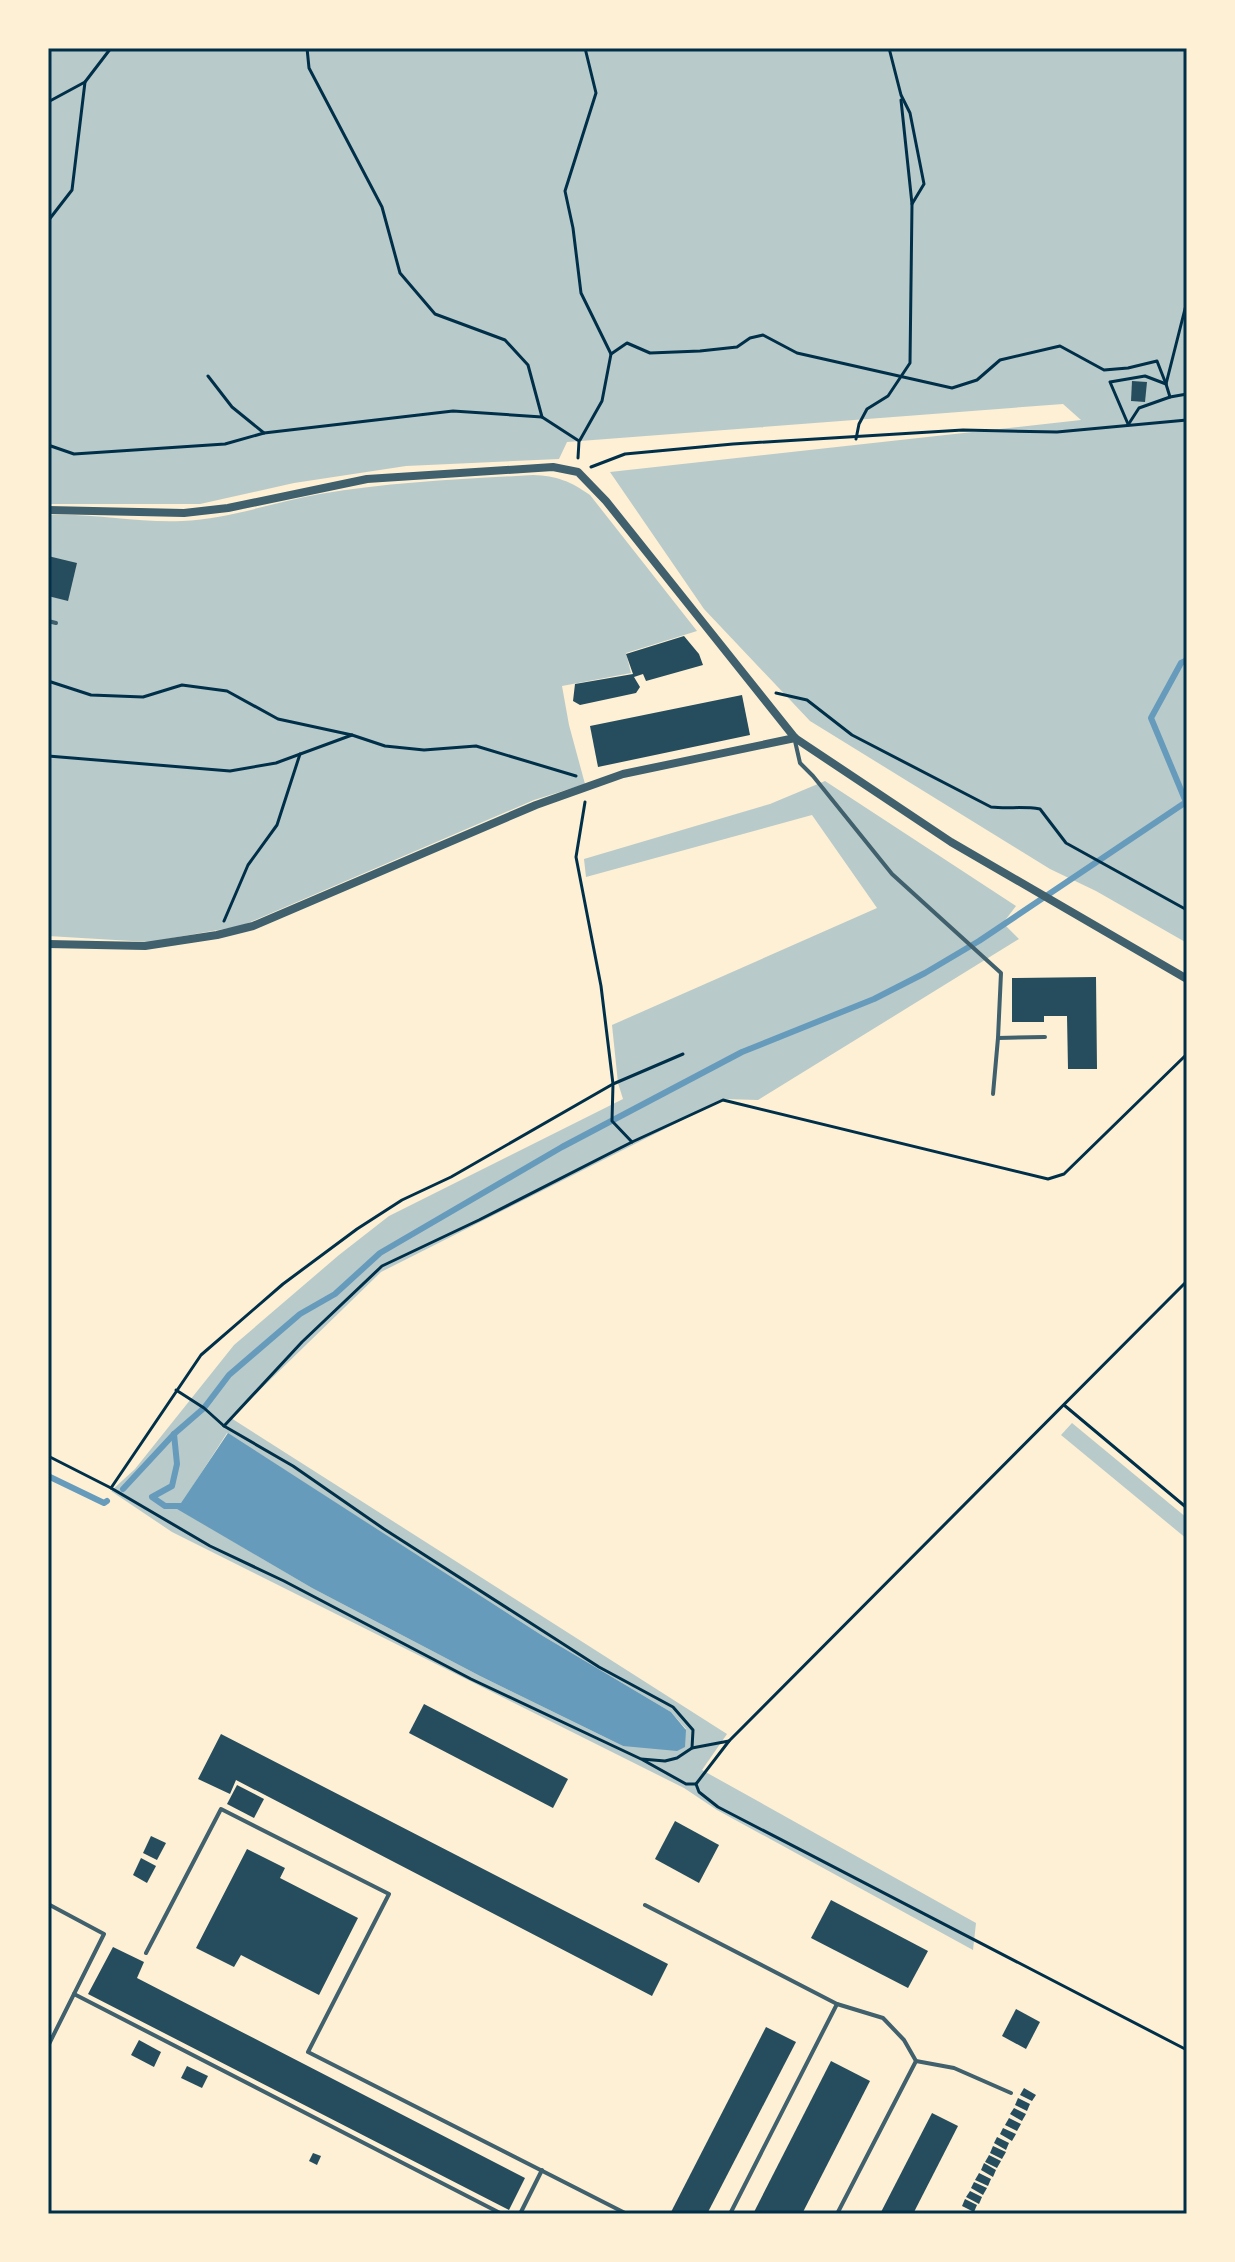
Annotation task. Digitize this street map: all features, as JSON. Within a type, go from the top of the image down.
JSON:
[{"type":"street","points":[[48,510],[184,513],[228,508],[367,479],[553,467],[578,472],[606,501],[795,738],[938,833],[1187,979]]},
{"type":"street","points":[[48,944],[145,946],[217,935],[275,918],[536,805],[623,774],[795,738]]},
{"type":"lane","points":[[48,621],[56,623]]},
{"type":"lane","points":[[795,738],[800,763],[892,874],[1001,973],[993,1094]]},
{"type":"lane","points":[[998,1038],[1045,1037]]},
{"type":"lane","points":[[146,1953],[221,1809],[389,1894],[308,2052],[627,2214]]},
{"type":"lane","points":[[48,1904],[104,1934],[48,2046]]},
{"type":"lane","points":[[645,1905],[837,2004],[883,2018],[904,2040],[916,2061],[954,2068],[1011,2093]]},
{"type":"lane","points":[[74,1994],[502,2214]]},
{"type":"lane","points":[[730,2214],[837,2004]]},
{"type":"lane","points":[[837,2214],[916,2061]]},
{"type":"lane","points":[[520,2214],[542,2170]]},
{"type":"path","points":[[48,102],[85,82],[111,48]]},
{"type":"path","points":[[307,48],[309,68],[382,207],[400,273],[435,314],[505,340],[528,365],[542,417]]},
{"type":"path","points":[[585,48],[596,93],[565,191],[581,293],[611,354],[602,401],[579,441],[578,472],[625,454],[733,444],[856,439],[963,430],[1057,432],[1187,420]]},
{"type":"path","points":[[856,439],[867,409],[888,396],[910,363],[912,204],[901,95],[889,48]]},
{"type":"path","points":[[48,221],[72,190],[85,82]]},
{"type":"path","points":[[901,95],[910,113],[924,184],[912,204]]},
{"type":"path","points":[[1166,384],[1187,301]]},
{"type":"path","points":[[611,354],[627,343],[650,353],[700,351],[737,347],[750,338],[763,335],[797,353],[952,388],[977,380],[1000,360],[1060,346],[1104,370],[1157,361],[1170,397]]},
{"type":"path","points":[[1104,370],[1128,425]]},
{"type":"path","points":[[208,376],[232,407],[264,433]]},
{"type":"path","points":[[1110,382],[1145,376],[1166,384]]},
{"type":"path","points":[[1128,425],[1139,408],[1187,394]]},
{"type":"path","points":[[48,445],[74,454],[225,444],[264,433],[453,411],[542,417],[579,441]]},
{"type":"path","points":[[48,681],[91,695],[143,697],[182,685],[227,691],[278,719],[352,735],[385,746],[424,750],[476,746],[573,774],[592,785],[576,857],[601,986],[613,1084],[612,1121],[632,1142]]},
{"type":"path","points":[[755,688],[807,700],[852,735],[991,807],[1022,805],[1040,809],[1066,843],[1187,910]]},
{"type":"path","points":[[48,756],[230,771],[276,763],[352,735]]},
{"type":"path","points":[[217,935],[248,865],[277,825],[300,754]]},
{"type":"path","points":[[111,1488],[201,1355],[283,1284],[402,1200],[451,1177],[613,1084],[683,1054]]},
{"type":"path","points":[[224,1426],[302,1342],[382,1266],[723,1100],[1048,1179],[1064,1174],[1187,1054]]},
{"type":"path","points":[[696,1784],[729,1741],[1187,1281]]},
{"type":"path","points":[[176,1390],[224,1426],[293,1466],[384,1529],[599,1667],[673,1707],[693,1730],[692,1748]]},
{"type":"path","points":[[1064,1405],[1187,1508]]},
{"type":"path","points":[[48,1456],[111,1488],[210,1546],[471,1679],[641,1759],[686,1784],[696,1784]]},
{"type":"path","points":[[641,1759],[665,1761],[677,1758],[692,1748],[729,1741]]},
{"type":"path","points":[[696,1784],[699,1792],[718,1807],[1187,2050]]},
{"type":"shaded area","points":[[48,48],[1187,48],[1187,943],[1096,891],[1050,869],[810,721],[704,609],[610,472],[1081,420],[1063,404],[567,442],[559,459],[406,466],[294,483],[200,504],[48,504]]},
{"type":"shaded area","points":[[533,475],[563,480],[590,495],[697,631],[626,653],[631,673],[562,686],[585,784],[534,800],[241,926],[149,942],[48,936],[48,515],[200,520],[346,490]]},
{"type":"shaded area","points":[[825,781],[1016,906],[1003,923],[1019,939],[758,1100],[724,1099],[381,1272],[231,1418],[727,1734],[702,1770],[976,1923],[973,1950],[717,1810],[684,1788],[172,1532],[111,1491],[135,1469],[234,1345],[389,1216],[623,1099],[618,1083],[612,1025],[877,908],[812,815],[586,877],[584,859],[770,804]],"holes":[[[227,1433],[543,1636],[671,1712],[686,1729],[623,1746],[312,1588],[178,1509]]]},
{"type":"shaded area","points":[[1072,1423],[1187,1518],[1187,1539],[1061,1435]]},
{"type":"water","points":[[228,1433],[543,1636],[671,1712],[686,1730],[685,1747],[677,1751],[623,1746],[312,1588],[177,1509]]},
{"type":"building","points":[[1132,381],[1147,382],[1145,402],[1131,401]]},
{"type":"building","points":[[48,556],[77,563],[68,601],[48,596]]},
{"type":"building","points":[[684,636],[699,654],[703,665],[646,681],[643,674],[634,677],[640,687],[636,693],[580,705],[573,701],[575,684],[633,674],[626,654]]},
{"type":"building","points":[[742,695],[750,735],[598,767],[590,726]]},
{"type":"building","points":[[1096,977],[1097,1069],[1068,1069],[1067,1016],[1044,1016],[1044,1022],[1012,1022],[1012,978]]},
{"type":"building","points":[[424,1704],[568,1779],[553,1808],[409,1733]]},
{"type":"building","points":[[221,1734],[668,1964],[652,1996],[236,1780],[230,1794],[198,1779]]},
{"type":"building","points":[[237,1785],[264,1799],[254,1818],[227,1804]]},
{"type":"building","points":[[675,1821],[719,1845],[699,1883],[655,1859]]},
{"type":"building","points":[[151,1836],[166,1843],[157,1860],[143,1853]]},
{"type":"building","points":[[247,1849],[285,1868],[280,1878],[358,1918],[319,1995],[241,1955],[234,1967],[196,1948]]},
{"type":"building","points":[[141,1858],[156,1866],[147,1883],[133,1875]]},
{"type":"building","points":[[831,1900],[928,1951],[908,1988],[811,1938]]},
{"type":"building","points":[[113,1947],[144,1962],[137,1978],[525,2178],[509,2210],[88,1994]]},
{"type":"building","points":[[1016,2009],[1040,2022],[1026,2049],[1002,2036]]},
{"type":"building","points":[[766,2027],[796,2042],[707,2214],[670,2214]]},
{"type":"building","points":[[139,2040],[161,2052],[154,2067],[131,2055]]},
{"type":"building","points":[[831,2061],[870,2081],[802,2214],[753,2214]]},
{"type":"building","points":[[187,2066],[208,2076],[202,2088],[181,2078]]},
{"type":"building","points":[[1024,2088],[1036,2095],[1032,2101],[1020,2095]]},
{"type":"building","points":[[1018,2098],[1030,2104],[1027,2111],[1015,2105]]},
{"type":"building","points":[[1014,2108],[1026,2114],[1022,2121],[1010,2114]]},
{"type":"building","points":[[932,2113],[958,2126],[913,2214],[880,2214]]},
{"type":"building","points":[[1009,2118],[1021,2124],[1017,2131],[1005,2125]]},
{"type":"building","points":[[1003,2128],[1016,2134],[1012,2141],[1000,2134]]},
{"type":"building","points":[[997,2137],[1009,2143],[1006,2150],[994,2143]]},
{"type":"building","points":[[993,2146],[1006,2152],[1002,2159],[990,2153]]},
{"type":"building","points":[[313,2153],[321,2156],[317,2165],[309,2161]]},
{"type":"building","points":[[989,2155],[1001,2161],[997,2168],[985,2162]]},
{"type":"building","points":[[984,2163],[996,2170],[993,2177],[981,2170]]},
{"type":"building","points":[[979,2173],[991,2179],[988,2186],[975,2180]]},
{"type":"building","points":[[974,2182],[987,2188],[983,2195],[971,2188]]},
{"type":"building","points":[[970,2191],[982,2197],[979,2204],[966,2197]]},
{"type":"building","points":[[965,2199],[977,2205],[974,2212],[962,2206]]},
{"type":"waterway","points":[[123,1489],[174,1434],[204,1408],[229,1375],[300,1314],[335,1294],[380,1253],[562,1147],[742,1052],[874,999],[925,973],[979,941],[1186,802],[1151,718],[1181,663],[1187,660]]},
{"type":"waterway","points":[[174,1434],[177,1464],[172,1486],[152,1497],[165,1506],[181,1506]]},
{"type":"waterway","points":[[48,1476],[104,1503],[107,1501]]}]
